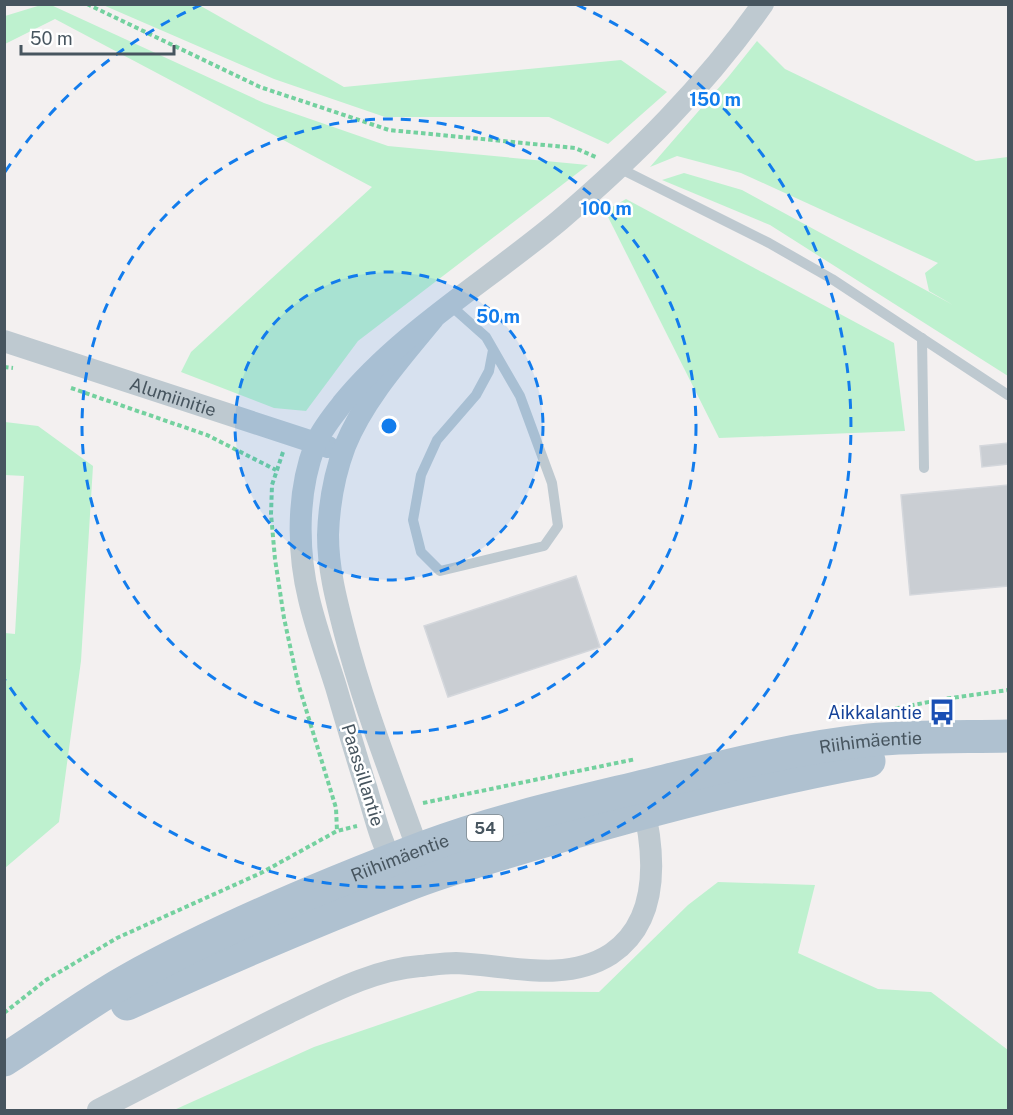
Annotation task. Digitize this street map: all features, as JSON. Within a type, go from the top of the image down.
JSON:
[{"type":"main road","name":"Riihimäentie","points":[[5,1059],[125,982],[185,950],[286,905],[408,864],[502,823],[641,800],[738,763],[833,745],[917,737],[1008,737]]},
{"type":"street","name":"Paassillantie","points":[[408,864],[375,819],[309,599],[302,558],[301,515],[307,472],[316,442],[353,390],[399,347],[557,222],[650,140],[699,87],[763,4]]},
{"type":"street","name":"Paassillantie","points":[[408,864],[333,585],[328,537],[330,502],[343,453],[365,410],[383,382],[442,312]]},
{"type":"street","name":"Alumiinitie","points":[[4,341],[316,442],[343,453]]},
{"type":"street","points":[[98,1110],[252,1031],[344,987],[379,974],[416,966],[455,963],[531,970],[563,970],[585,967],[612,953],[634,933],[647,906],[652,871],[641,800]]},
{"type":"lane","points":[[619,168],[768,243],[832,279],[1008,395]]},
{"type":"lane","points":[[442,312],[486,337],[520,396],[552,483],[558,526],[544,546],[440,571],[421,552],[413,519],[421,475],[438,440],[476,394],[489,370],[493,350]]},
{"type":"lane","points":[[922,338],[924,468]]},
{"type":"path","points":[[87,4],[260,87],[389,130],[575,148],[619,168]]},
{"type":"path","points":[[4,367],[16,368]]},
{"type":"path","points":[[61,384],[207,435],[276,470]]},
{"type":"green space","points":[[41,5],[51,5],[264,103],[388,146],[588,165],[358,341],[306,411],[274,408],[181,372],[191,352],[372,187],[55,19],[5,44],[5,16]]},
{"type":"green space","points":[[103,5],[199,5],[344,87],[621,60],[667,92],[608,144],[549,117],[385,117],[274,79]]},
{"type":"green space","points":[[757,41],[785,69],[976,161],[1008,157],[1008,376],[770,225],[662,180],[684,173],[742,190],[953,305],[929,291],[925,273],[938,263],[741,173],[677,156],[650,167]]},
{"type":"green space","points":[[626,199],[894,343],[905,431],[719,438],[605,211]]},
{"type":"green space","points":[[5,422],[38,426],[93,466],[81,661],[59,822],[5,868],[5,633],[15,634],[24,476],[5,475]]},
{"type":"green space","points":[[718,882],[815,885],[798,953],[878,989],[931,992],[1008,1050],[1008,1110],[174,1110],[314,1047],[478,991],[599,992],[688,905]]},
{"type":"building","points":[[1008,443],[1008,464],[982,467],[980,446]]},
{"type":"building","points":[[1008,485],[1008,586],[910,595],[901,495]]},
{"type":"building","points":[[576,576],[600,647],[448,697],[424,626]]},
{"type":"place","name":"Aikkalantie","points":[[942,712]]}]
